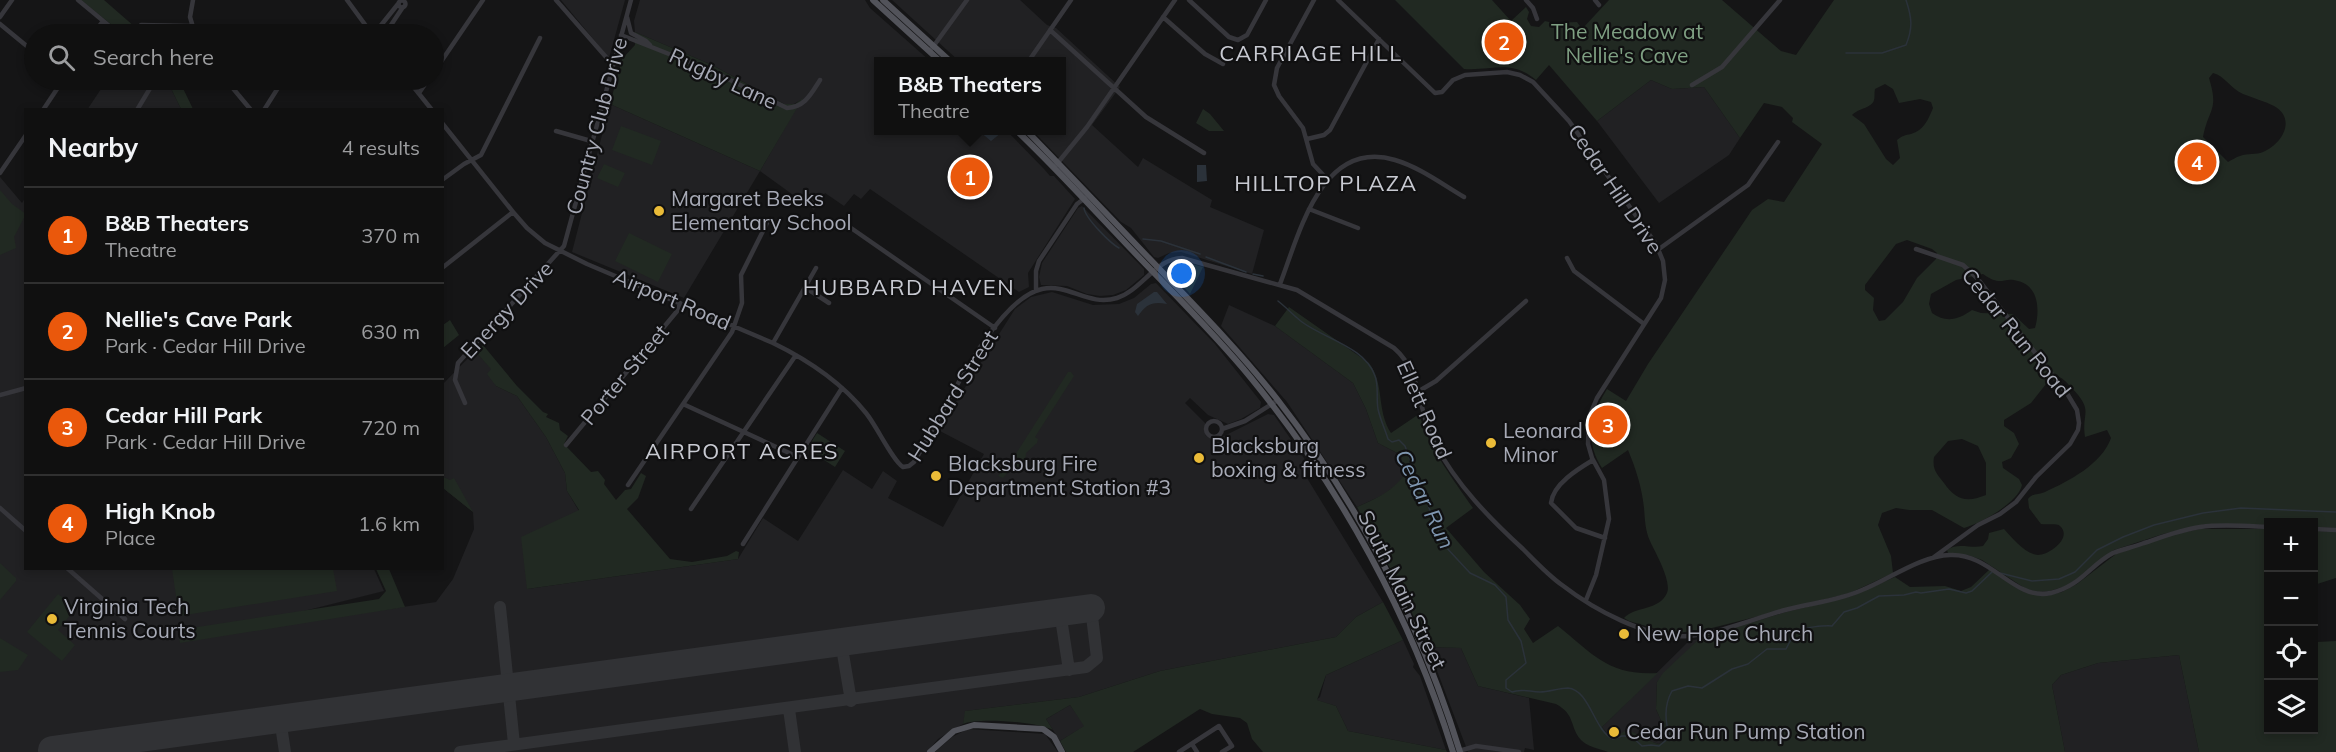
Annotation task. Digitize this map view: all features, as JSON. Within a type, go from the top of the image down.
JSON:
[{"type":"main road","points":[[873,0],[944,57]]},
{"type":"main road","points":[[884,0],[932,48],[938,57]]},
{"type":"main road","name":"South Main Street","points":[[1022,135],[1055,165]]},
{"type":"main road","name":"South Main Street","points":[[1030,135],[1055,165],[1156,270],[1275,402],[1346,499],[1373,545],[1398,603],[1430,665],[1457,751]]},
{"type":"main road","points":[[930,752],[956,730],[974,724],[1043,729],[1054,737],[1062,752]]},
{"type":"street","points":[[0,17],[12,0]]},
{"type":"street","points":[[78,0],[107,24]]},
{"type":"street","points":[[191,24],[193,0]]},
{"type":"street","points":[[347,0],[364,24]]},
{"type":"street","points":[[444,57],[483,0]]},
{"type":"street","points":[[556,0],[613,65]]},
{"type":"street","name":"Country Club Drive","points":[[560,252],[564,246],[631,0]]},
{"type":"street","points":[[932,48],[967,0]]},
{"type":"street","points":[[1031,57],[1071,0]]},
{"type":"street","points":[[1055,165],[1176,0]]},
{"type":"street","points":[[1189,0],[1229,37],[1238,40],[1247,35],[1266,0]]},
{"type":"street","points":[[1314,0],[1277,68],[1274,79],[1277,93],[1300,123],[1313,164],[1327,179]]},
{"type":"street","points":[[1307,140],[1329,131],[1379,39],[1338,0]]},
{"type":"street","points":[[1526,0],[1533,8],[1537,19]]},
{"type":"street","points":[[1595,0],[1599,6]]},
{"type":"street","points":[[1692,85],[1722,67],[1779,1]]},
{"type":"street","points":[[383,24],[401,5],[391,24]]},
{"type":"street","name":"Rugby Lane","points":[[627,14],[630,32],[650,45]]},
{"type":"street","points":[[1164,17],[1205,54],[1223,64]]},
{"type":"street","points":[[0,24],[24,44]]},
{"type":"street","points":[[1050,30],[1154,122],[1204,153]]},
{"type":"street","name":"Rugby Lane","points":[[621,35],[734,81],[787,108],[795,108],[805,102],[820,80]]},
{"type":"street","points":[[444,179],[481,155],[540,38]]},
{"type":"street","name":"Cedar Hill Drive","points":[[1379,39],[1437,94],[1455,79],[1465,75],[1507,72],[1520,75],[1533,82],[1569,121],[1659,249],[1665,267],[1664,286],[1659,302],[1591,411],[1587,435],[1593,460],[1605,484],[1609,519],[1594,584],[1586,600]]},
{"type":"street","points":[[44,108],[56,90]]},
{"type":"street","points":[[138,108],[148,90]]},
{"type":"street","points":[[234,90],[249,108]]},
{"type":"street","points":[[265,108],[277,90]]},
{"type":"street","points":[[416,90],[431,108]]},
{"type":"street","name":"Airport Road","points":[[444,125],[513,212],[536,237],[560,252],[796,355],[842,388],[871,420],[899,465],[907,467]]},
{"type":"street","points":[[556,131],[591,141]]},
{"type":"street","points":[[0,173],[24,138]]},
{"type":"street","points":[[1659,249],[1748,185],[1778,142]]},
{"type":"street","points":[[1280,284],[1318,191],[1327,179],[1350,163],[1383,158],[1413,168],[1464,197]]},
{"type":"street","points":[[1085,197],[1077,204],[1039,261],[1036,271],[1036,290],[1054,288],[1088,299],[1111,300],[1129,293],[1156,270]]},
{"type":"street","points":[[1310,209],[1358,228]]},
{"type":"street","points":[[444,266],[513,212]]},
{"type":"street","points":[[628,485],[734,326],[742,303],[741,275],[767,223]]},
{"type":"street","points":[[851,228],[995,328]]},
{"type":"street","name":"Cedar Run Road","points":[[1695,635],[1717,631],[1784,610],[1847,596],[1932,558],[1978,525],[2000,514],[2016,502],[2036,477],[2070,444],[2078,430],[2079,423],[2073,402],[1977,278],[1963,264],[1916,249]]},
{"type":"street","name":"Energy Drive","points":[[465,403],[455,380],[458,363],[560,252]]},
{"type":"street","name":"Ellett Road","points":[[1156,270],[1170,259],[1182,258],[1280,284],[1314,298],[1394,348],[1410,366],[1419,390],[1425,421],[1434,443],[1450,469],[1479,507],[1557,582],[1620,620],[1640,628],[1670,635],[1695,635]]},
{"type":"street","points":[[1567,258],[1574,271],[1644,324]]},
{"type":"street","points":[[773,343],[816,268]]},
{"type":"street","points":[[806,288],[830,303]]},
{"type":"street","name":"Hubbard Street","points":[[907,467],[914,462],[955,386],[995,328],[1017,301],[1036,290]]},
{"type":"street","points":[[1419,390],[1436,381],[1526,301]]},
{"type":"street","name":"Porter Street","points":[[566,445],[678,310],[680,303]]},
{"type":"street","points":[[692,509],[796,355]]},
{"type":"street","points":[[743,544],[842,388]]},
{"type":"street","points":[[0,395],[24,389]]},
{"type":"street","points":[[1222,429],[1245,421],[1275,402]]},
{"type":"street","points":[[682,404],[798,457]]},
{"type":"street","points":[[1593,460],[1570,475],[1554,495],[1551,503],[1576,528],[1605,538]]},
{"type":"street","points":[[0,508],[24,529]]},
{"type":"street","name":"Cedar Run Road","points":[[1932,558],[1951,555],[1977,559],[2027,592],[2044,594],[2072,585],[2112,554],[2178,531],[2214,526],[2264,527]]},
{"type":"street","points":[[2318,529],[2336,530]]},
{"type":"street","points":[[69,570],[125,619]]},
{"type":"street","points":[[1179,752],[1219,726],[1232,746],[1222,752]]},
{"type":"street","points":[[1192,744],[1197,752]]},
{"type":"street","points":[[1457,751],[1476,746],[1519,752]]},
{"type":"shaded area","points":[[561,0],[625,0],[609,58]]},
{"type":"shaded area","points":[[640,0],[865,0],[870,8],[925,57],[874,57],[874,135],[1011,135],[1075,199],[1028,273],[1029,287],[1019,292],[870,189],[861,199],[854,194],[844,206],[825,193],[814,210],[760,171],[801,100],[792,105],[784,104],[712,65],[635,32],[634,21]]},
{"type":"shaded area","points":[[892,0],[1020,0],[1047,25],[1056,28],[1120,87],[1092,125],[1138,167],[1143,158],[1212,200],[1210,207],[1264,230],[1252,274],[1181,252],[1154,257],[1131,228],[1121,222],[1037,135],[1066,135],[1066,57],[955,57]]},
{"type":"shaded area","points":[[1651,80],[1672,89],[1704,87],[1740,138],[1729,155],[1659,203],[1597,121]]},
{"type":"shaded area","points":[[100,90],[172,90],[181,108],[88,108]]},
{"type":"shaded area","name":"Margaret Beeks Elementary School","points":[[610,104],[760,171],[684,298],[572,252]]},
{"type":"shaded area","points":[[984,135],[998,135],[991,141]]},
{"type":"shaded area","points":[[1197,165],[1206,165],[1207,181],[1197,182]]},
{"type":"shaded area","points":[[0,177],[22,203],[24,200],[24,570],[374,570],[384,591],[196,638],[436,602],[453,579],[474,529],[473,512],[444,489],[444,383],[475,351],[492,369],[496,386],[517,396],[546,437],[565,473],[567,491],[579,511],[527,589],[738,559],[763,518],[798,541],[843,470],[872,489],[883,471],[897,481],[888,498],[943,527],[984,454],[938,430],[1015,309],[1031,297],[1052,292],[1093,305],[1119,304],[1134,298],[1151,284],[1156,283],[1215,344],[1261,402],[1260,408],[1228,424],[1208,415],[1190,398],[1185,403],[1205,423],[1206,436],[1216,440],[1268,414],[1274,415],[1306,461],[1299,465],[1383,602],[1356,617],[1336,637],[1160,671],[1079,697],[966,711],[963,724],[938,739],[927,752],[0,752]]},
{"type":"shaded area","points":[[1082,206],[1144,269],[1144,275],[1126,290],[1113,295],[1100,296],[1087,294],[1067,286],[1041,285],[1039,277],[1042,263],[1078,208]]},
{"type":"shaded area","points":[[1157,292],[1167,304],[1150,304],[1138,316],[1135,312],[1137,304]]},
{"type":"shaded area","points":[[1229,305],[1275,326],[1353,383],[1366,409],[1378,443],[1401,455],[1404,475],[1398,484],[1383,495],[1357,507],[1287,402],[1221,326]]},
{"type":"shaded area","name":"Cedar Run Pump Station","points":[[1699,639],[1657,682],[1656,709],[1666,732],[1665,740],[1659,744],[1639,734],[1609,737],[1602,727],[1689,641]]},
{"type":"shaded area","points":[[1403,640],[1414,664],[1413,667],[1420,676],[1446,750],[1348,731],[1336,706],[1316,700],[1320,697],[1326,675]]},
{"type":"shaded area","points":[[1428,647],[1461,648],[1478,686],[1529,698],[1534,750],[1525,748],[1524,752],[1468,752]]},
{"type":"shaded area","points":[[2179,655],[2199,752],[2065,752],[2052,685],[2061,675],[2098,663]]},
{"type":"shaded area","points":[[1070,705],[1085,726],[1060,741],[1046,719]]},
{"type":"shaded area","points":[[968,729],[1045,734],[1058,752],[935,752],[952,737]]},
{"type":"green space","points":[[81,0],[104,0],[132,24],[111,24]]},
{"type":"green space","name":"The Meadow at Nellie's Cave","points":[[1395,0],[1492,0],[1511,21],[1526,7],[1529,12],[1527,19],[1531,26],[1539,27],[1545,21],[1577,22],[1582,29],[1609,0],[1722,0],[1781,51],[1796,55],[1834,0],[2336,0],[2336,528],[2318,527],[2318,518],[2264,518],[2264,525],[2206,524],[2163,534],[2114,550],[2066,586],[2038,592],[2026,589],[1982,560],[1968,555],[1948,553],[1947,550],[1956,546],[1983,546],[1989,533],[2004,529],[2024,549],[2038,555],[2053,549],[2062,540],[2064,536],[2060,526],[2041,524],[2029,508],[2028,499],[2084,471],[2100,456],[2111,438],[2107,430],[2085,437],[2086,412],[2083,402],[2066,382],[2056,376],[2050,379],[2031,403],[2004,420],[2004,426],[2014,433],[2019,444],[2011,458],[2002,462],[2003,468],[2019,479],[2022,485],[2014,499],[1989,517],[1964,528],[1932,510],[1896,508],[1882,513],[1878,525],[1891,556],[1893,573],[1850,593],[1700,631],[1670,633],[1629,621],[1624,618],[1629,614],[1653,606],[1663,599],[1667,593],[1667,581],[1647,533],[1640,486],[1628,450],[1602,468],[1596,458],[1591,438],[1597,408],[1607,389],[1626,401],[1648,364],[1752,210],[1768,199],[1784,202],[1822,144],[1792,122],[1793,118],[1782,107],[1764,103],[1740,138],[1704,87],[1672,89],[1651,80],[1597,121],[1549,65],[1536,80],[1510,68],[1464,69]],"holes":[[[2213,73],[2239,92],[2270,104],[2281,111],[2286,124],[2284,131],[2270,148],[2263,152],[2243,155],[2228,162],[2203,137],[2213,103],[2209,78]],[[1885,84],[1893,89],[1899,103],[1920,99],[1931,102],[1933,108],[1922,127],[1897,140],[1900,158],[1893,165],[1886,159],[1864,124],[1852,115],[1873,103],[1875,89]],[[1907,240],[1932,249],[1937,253],[1936,259],[1917,278],[1903,302],[1885,320],[1879,321],[1873,310],[1874,298],[1865,290],[1865,285],[1896,244]],[[1983,274],[1999,281],[2013,280],[2025,284],[2030,288],[2036,300],[2035,328],[2029,329],[2013,314],[1981,313],[1972,310],[1957,318],[1947,319],[1932,313],[1929,304],[1931,294],[1956,280]],[[1962,439],[1978,446],[1986,463],[1986,495],[1973,499],[1957,496],[1948,489],[1936,472],[1934,457],[1948,441]]]},
{"type":"green space","points":[[635,32],[712,65],[784,104],[795,104],[803,98],[760,171],[610,104],[622,59],[635,45]]},
{"type":"green space","points":[[172,90],[184,90],[193,108],[181,108]]},
{"type":"green space","points":[[1203,109],[1224,131],[1209,131],[1196,123]]},
{"type":"green space","points":[[621,126],[661,141],[652,165],[612,150]]},
{"type":"green space","points":[[604,164],[625,173],[618,187],[597,178]]},
{"type":"green space","points":[[0,190],[12,204],[24,213],[24,218],[14,237],[16,248],[0,255]]},
{"type":"green space","points":[[629,233],[672,254],[658,282],[615,261]]},
{"type":"green space","points":[[1181,261],[1203,267],[1190,294],[1170,271],[1175,262]]},
{"type":"green space","points":[[1289,307],[1369,363],[1377,380],[1383,415],[1391,433],[1419,414],[1435,451],[1473,508],[1446,528],[1484,572],[1520,605],[1530,619],[1524,629],[1533,643],[1558,626],[1593,654],[1614,667],[1641,673],[1658,673],[1602,727],[1609,737],[1616,737],[1626,730],[1659,744],[1665,740],[1666,732],[1656,709],[1657,682],[1663,673],[1699,639],[1786,612],[1852,596],[1895,577],[1910,587],[1945,586],[1961,591],[1971,587],[1990,569],[2024,592],[2045,596],[2062,592],[2077,584],[2116,554],[2171,535],[2200,529],[2264,529],[2264,734],[2318,734],[2318,642],[2336,641],[2336,752],[2199,752],[2179,655],[2098,663],[2061,675],[2052,685],[2065,752],[1608,752],[1590,746],[1577,735],[1567,712],[1556,704],[1478,686],[1461,648],[1428,647],[1397,581],[1357,507],[1383,494],[1399,481],[1404,475],[1401,455],[1378,443],[1366,409],[1353,383],[1275,326]]},
{"type":"green space","points":[[450,320],[459,335],[444,347],[444,324]]},
{"type":"green space","points":[[483,345],[517,386],[543,412],[548,414],[546,417],[559,423],[560,430],[568,436],[564,444],[591,472],[598,471],[616,500],[625,490],[631,489],[641,473],[646,476],[638,498],[627,509],[670,559],[692,562],[727,556],[736,551],[739,552],[738,559],[527,589],[521,537],[579,510],[567,491],[565,473],[546,437],[517,396],[496,386],[487,374],[491,369],[475,351]]},
{"type":"green space","points":[[1068,372],[1074,376],[1035,437],[1038,439],[1037,443],[1026,453],[1025,465],[1011,469],[1003,478],[998,476],[1012,460]]},
{"type":"green space","points":[[817,433],[845,451],[835,467],[807,449]]},
{"type":"green space","points":[[444,477],[450,480],[454,478],[473,512],[444,489]]},
{"type":"green space","points":[[2318,531],[2336,532],[2336,578],[2318,584]]},
{"type":"green space","points":[[0,563],[16,578],[16,581],[0,600]]},
{"type":"green space","points":[[172,570],[333,570],[337,591],[179,616]]},
{"type":"green space","points":[[376,570],[389,570],[405,607],[180,643],[178,630],[379,599],[386,591]]},
{"type":"green space","name":"Virginia Tech Tennis Courts","points":[[58,594],[76,608],[58,630],[75,645],[62,661],[27,632]]},
{"type":"green space","points":[[1383,602],[1403,640],[1326,675],[1317,700],[1336,706],[1348,731],[1447,752],[1263,752],[1252,739],[1247,723],[1240,718],[1212,714],[1200,709],[1133,752],[1066,752],[1060,741],[1084,726],[1070,705],[1046,719],[1053,730],[1008,721],[963,724],[965,711],[1079,697],[1160,671],[1336,637],[1356,617]]},
{"type":"green space","points":[[0,638],[28,655],[18,670],[0,672]]},
{"type":"waterway","points":[[1846,53],[1882,53],[1906,45],[1911,23],[1906,0]]},
{"type":"waterway","name":"Cedar Run","points":[[1084,208],[1098,230],[1119,248]]},
{"type":"waterway","name":"Cedar Run","points":[[1143,239],[1161,241],[1200,254]]},
{"type":"waterway","name":"Cedar Run","points":[[1206,257],[1246,272]]},
{"type":"waterway","name":"Cedar Run","points":[[1253,274],[1263,276]]},
{"type":"waterway","name":"Cedar Run","points":[[1278,301],[1302,322],[1354,351],[1370,366],[1376,380],[1378,409],[1388,439],[1392,442],[1399,440],[1405,446],[1412,465],[1415,485],[1423,493],[1444,545],[1470,573],[1495,585],[1506,597],[1508,620],[1521,641],[1526,663],[1506,680],[1506,688],[1512,692],[1522,690],[1543,692],[1568,688],[1575,690],[1587,703],[1601,728],[1613,739],[1631,736],[1642,746],[1659,746],[1670,737],[1666,714],[1672,691],[1688,686],[1702,688],[1732,669],[1748,664],[1767,649],[1786,649],[1796,630],[1832,626],[1844,612],[1879,596],[1949,589],[1966,593],[1972,591],[1992,572]]},
{"type":"waterway","name":"Cedar Run","points":[[2000,573],[2032,581],[2059,579],[2075,572],[2097,550],[2123,537],[2154,525],[2203,513],[2241,508],[2336,512]]},
{"type":"taxiway","points":[[500,607],[514,744]]},
{"type":"taxiway","points":[[460,752],[1086,667],[1097,658],[1091,608]]},
{"type":"taxiway","points":[[1060,612],[1069,670]]},
{"type":"taxiway","points":[[841,642],[851,701]]},
{"type":"taxiway","points":[[789,709],[795,752]]},
{"type":"taxiway","points":[[280,719],[285,752]]},
{"type":"taxiway","points":[[87,745],[88,752]]},
{"type":"runway","points":[[52,750],[1091,608]]},
{"type":"place","name":"Nellie's Cave Park","points":[[1504,42]]},
{"type":"place","name":"High Knob","points":[[2197,162]]},
{"type":"place","name":"B&B Theaters","points":[[970,177]]},
{"type":"place","name":"Margaret Beeks Elementary School","points":[[659,211]]},
{"type":"place","name":"Cedar Hill Park","points":[[1608,425]]},
{"type":"place","name":"Leonard Minor","points":[[1491,443]]},
{"type":"place","name":"Blacksburg boxing & fitness","points":[[1199,458]]},
{"type":"place","name":"Blacksburg Fire Department Station #3","points":[[936,476]]},
{"type":"place","name":"Virginia Tech Tennis Courts","points":[[52,619]]},
{"type":"place","name":"New Hope Church","points":[[1624,634]]},
{"type":"place","name":"Cedar Run Pump Station","points":[[1614,732]]},
{"type":"district","name":"CARRIAGE HILL","points":[[1311,53]]},
{"type":"district","name":"HILLTOP PLAZA","points":[[1326,183]]},
{"type":"district","name":"HUBBARD HAVEN","points":[[909,287]]},
{"type":"district","name":"AIRPORT ACRES","points":[[742,451]]}]
